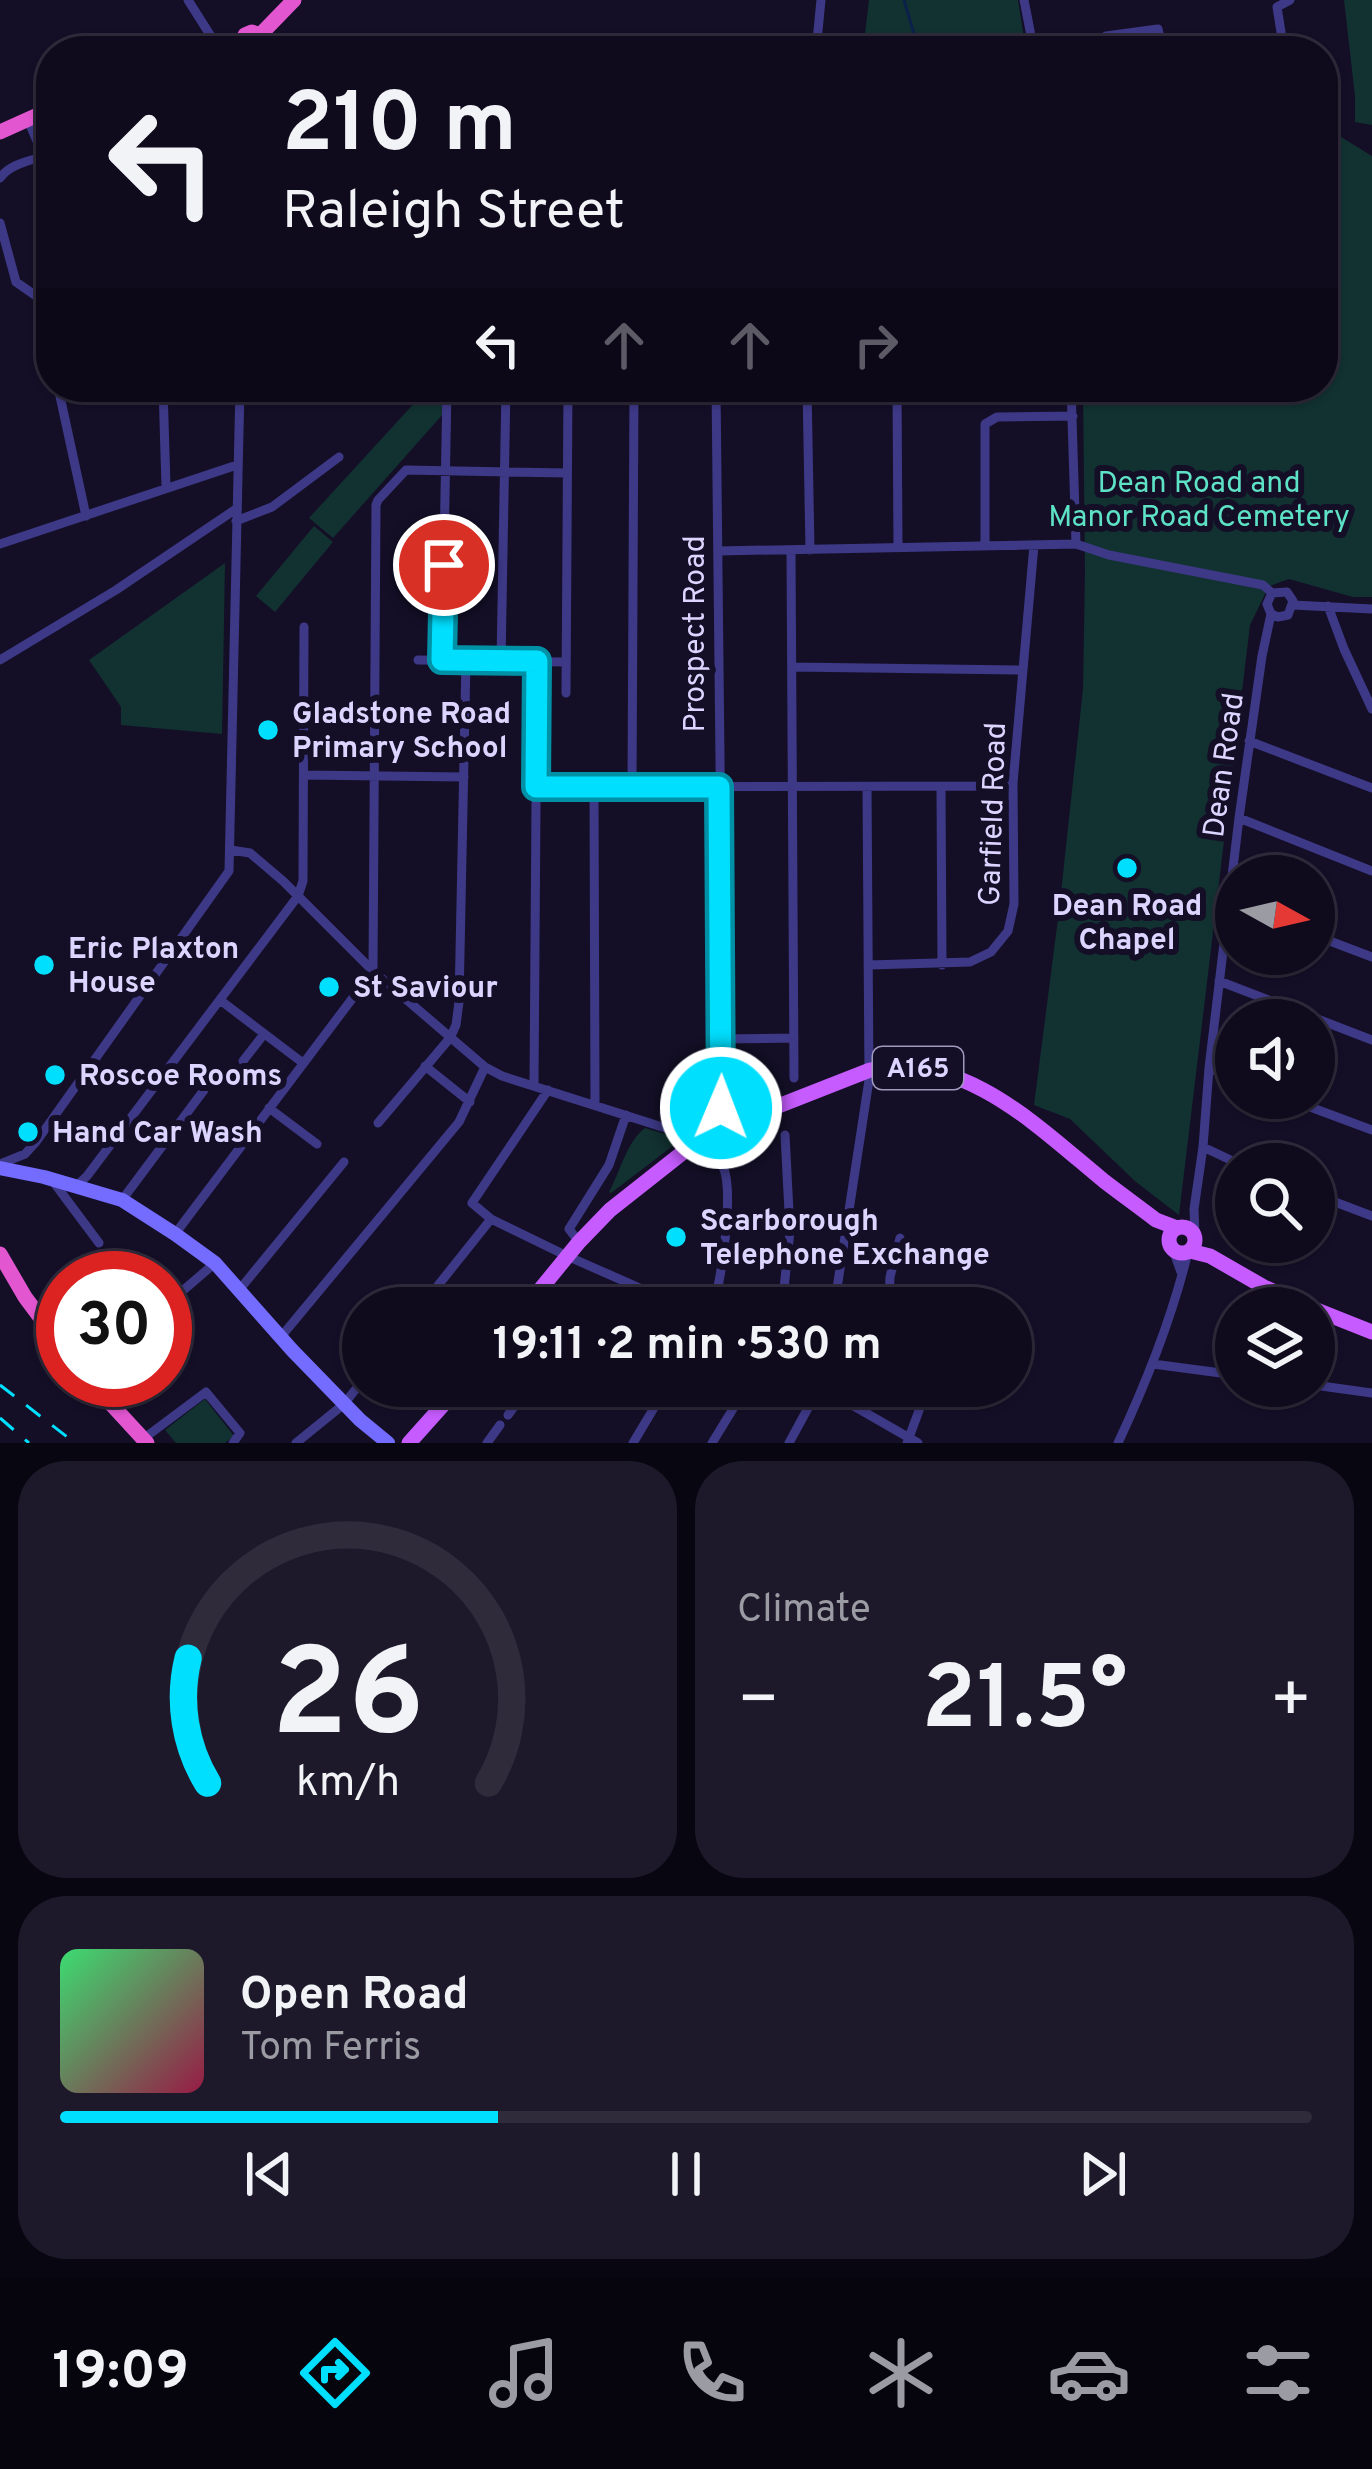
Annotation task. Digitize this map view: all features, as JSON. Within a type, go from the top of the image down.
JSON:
[{"type":"highway","points":[[261,36],[294,0]]},
{"type":"highway","points":[[0,132],[36,116]]},
{"type":"highway","points":[[0,1254],[36,1312]]},
{"type":"highway","points":[[114,1407],[145,1441]]},
{"type":"main road","name":"A165","points":[[544,1287],[615,1216],[708,1141],[869,1075]]},
{"type":"main road","name":"A165","points":[[551,1287],[579,1242],[610,1210],[708,1141],[748,1118],[869,1075],[908,1076],[955,1087],[993,1105],[1098,1175],[1183,1240],[1264,1287]]},
{"type":"main road","points":[[0,1166],[136,1206],[214,1263],[342,1401]]},
{"type":"main road","name":"A165","points":[[1335,1317],[1372,1332]]},
{"type":"main road","points":[[348,1407],[388,1443]]},
{"type":"main road","points":[[409,1443],[441,1407]]},
{"type":"main road","points":[[422,1443],[453,1407]]},
{"type":"street","points":[[188,0],[208,36]]},
{"type":"street","points":[[817,36],[821,0]]},
{"type":"street","points":[[1025,0],[1031,36]]},
{"type":"street","points":[[1282,36],[1277,7],[1291,0]]},
{"type":"street","points":[[1106,36],[1158,29],[1159,36]]},
{"type":"street","points":[[28,120],[36,137]]},
{"type":"street","points":[[0,178],[16,165],[36,159]]},
{"type":"street","points":[[0,223],[16,282],[36,296]]},
{"type":"street","points":[[61,402],[86,516]]},
{"type":"street","points":[[163,402],[166,487]]},
{"type":"street","points":[[0,1166],[26,1154],[36,1142],[229,871],[239,402]]},
{"type":"street","points":[[442,660],[446,402]]},
{"type":"street","points":[[501,661],[506,402]]},
{"type":"street","points":[[566,693],[568,402]]},
{"type":"street","points":[[632,787],[634,402]]},
{"type":"street","name":"Prospect Road","points":[[716,402],[722,1097],[708,1141],[724,1171],[727,1198],[717,1287]]},
{"type":"street","points":[[807,402],[809,550]]},
{"type":"street","points":[[897,402],[898,547]]},
{"type":"street","points":[[1072,402],[1076,544]]},
{"type":"street","points":[[985,546],[985,424],[997,417],[1073,416]]},
{"type":"street","points":[[0,660],[236,515],[272,507],[339,457]]},
{"type":"street","points":[[0,544],[237,465]]},
{"type":"street","points":[[175,1234],[373,971],[376,506],[406,470],[568,473]]},
{"type":"street","points":[[718,551],[1076,544],[1108,555],[1263,586],[1272,593],[1287,592],[1294,605],[1288,615],[1271,614],[1267,604],[1272,593]]},
{"type":"street","name":"Garfield Road","points":[[869,965],[970,962],[998,946],[1008,931],[1014,904],[1012,787],[1034,545]]},
{"type":"street","points":[[791,550],[794,1078]]},
{"type":"street","points":[[1294,605],[1372,609]]},
{"type":"street","points":[[1328,606],[1372,709]]},
{"type":"street","name":"Dean Road","points":[[1236,855],[1271,614]]},
{"type":"street","points":[[76,1187],[298,896],[303,881],[304,628]]},
{"type":"street","points":[[418,660],[566,662]]},
{"type":"street","points":[[378,1123],[456,1025],[466,660]]},
{"type":"street","points":[[534,1085],[537,661]]},
{"type":"street","points":[[792,667],[1023,670]]},
{"type":"street","points":[[1249,742],[1372,788]]},
{"type":"street","points":[[304,775],[464,778]]},
{"type":"street","points":[[536,787],[1012,787]]},
{"type":"street","points":[[593,787],[595,1104]]},
{"type":"street","points":[[837,1287],[869,1075],[867,787]]},
{"type":"street","points":[[940,787],[942,964]]},
{"type":"street","points":[[1239,818],[1372,871]]},
{"type":"street","points":[[231,850],[250,853],[373,971],[485,1067],[708,1141]]},
{"type":"street","points":[[1335,943],[1372,957]]},
{"type":"street","name":"Dean Road","points":[[1118,1442],[1153,1364],[1182,1278],[1183,1240],[1194,1209],[1203,1148],[1220,975]]},
{"type":"street","points":[[1219,982],[1372,1040]]},
{"type":"street","points":[[220,1000],[303,1063]]},
{"type":"street","points":[[243,1061],[264,1034]]},
{"type":"street","points":[[722,1039],[794,1038]]},
{"type":"street","points":[[425,1066],[470,1102]]},
{"type":"street","points":[[280,1338],[459,1122],[485,1067]]},
{"type":"street","points":[[1209,1068],[1215,1070]]},
{"type":"street","points":[[122,1200],[204,1090]]},
{"type":"street","points":[[548,1090],[472,1203],[491,1219],[637,1287]]},
{"type":"street","points":[[722,1097],[748,1118]]},
{"type":"street","points":[[269,1108],[316,1144]]},
{"type":"street","points":[[579,1242],[569,1229],[609,1166],[626,1115]]},
{"type":"street","points":[[1335,1116],[1372,1130]]},
{"type":"street","points":[[784,1287],[790,1231],[785,1136]]},
{"type":"street","points":[[36,1142],[30,1164],[99,1243]]},
{"type":"street","points":[[1203,1148],[1215,1153]]},
{"type":"street","points":[[773,1162],[787,1161]]},
{"type":"street","points":[[240,1289],[344,1162]]},
{"type":"street","points":[[1335,1202],[1372,1216]]},
{"type":"street","points":[[437,1287],[491,1219]]},
{"type":"street","points":[[888,1287],[900,1238]]},
{"type":"street","points":[[192,1282],[214,1263]]},
{"type":"street","points":[[1153,1364],[1215,1372]]},
{"type":"street","points":[[1335,1388],[1372,1393]]},
{"type":"street","points":[[145,1441],[206,1392],[240,1433],[233,1443]]},
{"type":"street","points":[[296,1443],[342,1405]]},
{"type":"street","points":[[508,1415],[514,1407]]},
{"type":"street","points":[[633,1443],[654,1407]]},
{"type":"street","points":[[712,1443],[734,1407]]},
{"type":"street","points":[[789,1443],[808,1407]]},
{"type":"street","points":[[855,1407],[912,1441],[922,1407]]},
{"type":"street","points":[[487,1443],[500,1426]]},
{"type":"street","points":[[1118,1442],[1130,1443]]},
{"type":"green space","points":[[869,0],[1018,0],[1024,36],[828,36],[865,34]]},
{"type":"green space","points":[[1344,0],[1372,0],[1372,125],[1355,122]]},
{"type":"green space","name":"Dean Road and Manor Road Cemetery","points":[[1338,135],[1372,156],[1372,597],[1353,597],[1289,579],[1269,586],[1250,625],[1222,855],[1215,855],[1215,916],[1179,1215],[1136,1182],[1070,1119],[1034,1105],[1083,689],[1083,402],[1338,402]]},
{"type":"green space","points":[[415,402],[454,402],[333,538],[309,518]]},
{"type":"green space","points":[[314,526],[333,542],[275,612],[256,596]]},
{"type":"green space","points":[[225,563],[222,734],[121,725],[121,707],[89,660]]},
{"type":"green space","points":[[645,1128],[678,1142],[609,1192],[629,1149]]},
{"type":"green space","points":[[205,1399],[234,1436],[225,1443],[176,1443],[165,1430]]},
{"type":"waterway","points":[[904,0],[915,36]]},
{"type":"railway","points":[[0,1385],[75,1443]]},
{"type":"railway","points":[[0,1418],[29,1443]]},
{"type":"place","name":"Gladstone Road Primary School","points":[[268,730]]},
{"type":"place","name":"Dean Road Chapel","points":[[1127,868]]},
{"type":"place","name":"Eric Plaxton House","points":[[44,965]]},
{"type":"place","name":"St Saviour","points":[[329,987]]},
{"type":"place","name":"Roscoe Rooms","points":[[55,1075]]},
{"type":"place","name":"Hand Car Wash","points":[[28,1132]]},
{"type":"place","name":"Scarborough Telephone Exchange","points":[[676,1237]]},
{"type":"route","points":[[444,565],[442,660],[537,661],[536,787],[719,787],[721,1108]]}]
